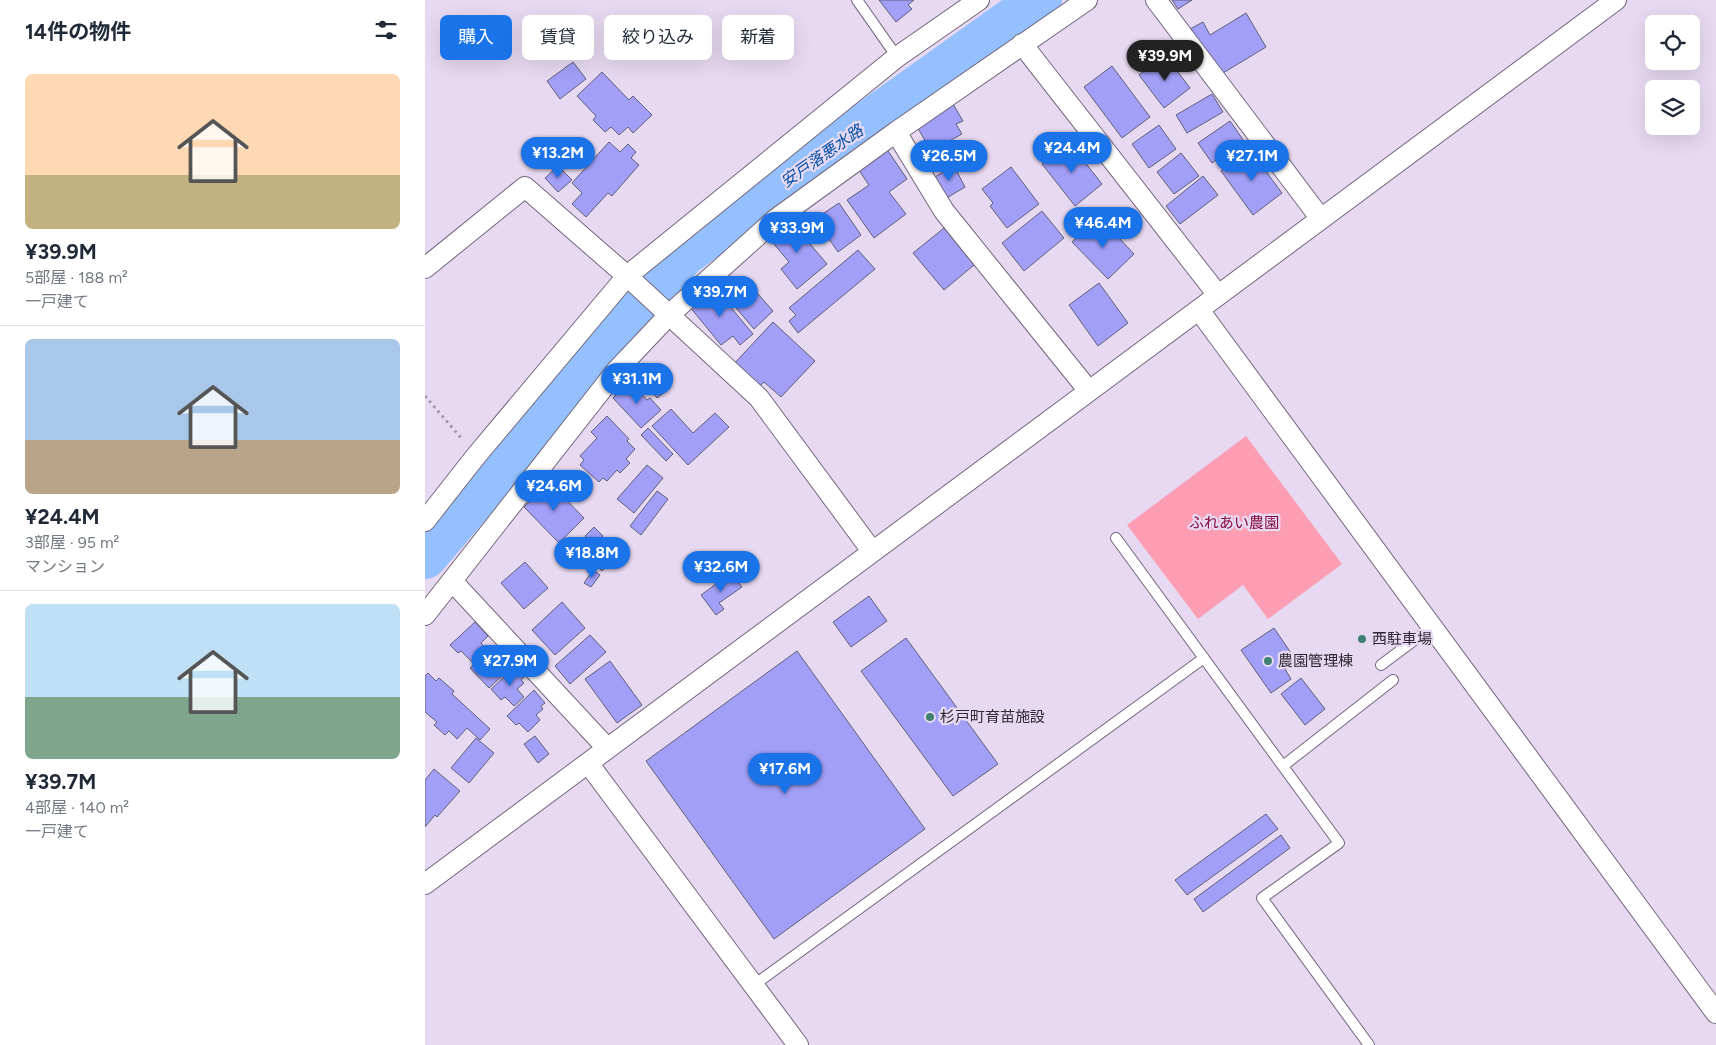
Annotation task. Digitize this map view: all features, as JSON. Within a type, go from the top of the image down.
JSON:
[{"type":"street","points":[[425,521],[476,456],[631,280],[897,57],[979,0]]},
{"type":"street","points":[[425,615],[617,370],[666,312],[776,219],[896,132],[1087,0]]},
{"type":"street","points":[[1156,0],[1321,219]]},
{"type":"street","points":[[425,884],[871,551],[1616,0]]},
{"type":"street","points":[[1022,44],[1218,295]]},
{"type":"street","points":[[896,132],[943,210],[1089,391]]},
{"type":"street","points":[[425,268],[525,187],[631,280],[759,398],[871,551]]},
{"type":"street","points":[[1199,310],[1716,1013]]},
{"type":"street","points":[[452,581],[607,748]]},
{"type":"street","points":[[588,762],[798,1045]]},
{"type":"lane","points":[[857,0],[897,57]]},
{"type":"lane","points":[[1116,538],[1339,843],[1262,898],[1369,1045]]},
{"type":"lane","points":[[1381,665],[1433,627]]},
{"type":"lane","points":[[754,985],[1204,658]]},
{"type":"lane","points":[[1283,766],[1393,680]]},
{"type":"path","points":[[425,396],[476,456]]},
{"type":"green space","name":"ふれあい農園","points":[[1246,436],[1342,564],[1268,619],[1243,585],[1198,619],[1127,525]]},
{"type":"building","points":[[879,0],[914,0],[908,5],[912,9],[896,22]]},
{"type":"building","points":[[1172,0],[1192,0],[1178,9]]},
{"type":"building","points":[[1246,13],[1266,47],[1218,76],[1190,29],[1203,22],[1210,35]]},
{"type":"building","points":[[1165,55],[1190,88],[1164,108],[1139,75]]},
{"type":"building","points":[[573,62],[586,79],[560,99],[547,81]]},
{"type":"building","points":[[1112,66],[1150,117],[1122,138],[1084,87]]},
{"type":"building","points":[[602,72],[629,100],[633,96],[652,115],[633,133],[628,127],[619,135],[611,127],[605,132],[593,120],[596,116],[577,96]]},
{"type":"building","points":[[1212,94],[1223,112],[1187,133],[1176,115]]},
{"type":"building","points":[[953,104],[963,121],[956,124],[962,134],[931,151],[916,125]]},
{"type":"building","points":[[1230,121],[1244,141],[1212,163],[1198,143]]},
{"type":"building","points":[[1159,125],[1176,149],[1149,168],[1132,144]]},
{"type":"building","points":[[609,142],[620,152],[628,144],[636,152],[631,158],[639,165],[612,196],[608,193],[586,217],[572,204],[582,193],[572,183]]},
{"type":"building","points":[[1069,142],[1102,184],[1075,206],[1042,164]]},
{"type":"building","points":[[886,148],[907,179],[889,192],[906,214],[874,238],[847,200],[869,185],[858,169]]},
{"type":"building","points":[[1250,150],[1282,193],[1253,215],[1221,171]]},
{"type":"building","points":[[1181,153],[1199,176],[1174,194],[1157,172]]},
{"type":"building","points":[[558,166],[572,180],[558,192],[545,178]]},
{"type":"building","points":[[954,166],[965,187],[945,199],[933,178]]},
{"type":"building","points":[[1011,167],[1039,204],[1007,228],[990,206],[993,203],[982,189]]},
{"type":"building","points":[[1203,176],[1218,195],[1180,224],[1166,206]]},
{"type":"building","points":[[839,203],[861,235],[838,252],[815,219]]},
{"type":"building","points":[[1042,211],[1064,238],[1024,271],[1002,243]]},
{"type":"building","points":[[789,219],[827,264],[797,289],[781,269],[789,262],[768,237]]},
{"type":"building","points":[[1105,223],[1134,254],[1108,279],[1072,242],[1091,224],[1097,231]]},
{"type":"building","points":[[944,228],[974,265],[944,290],[913,253]]},
{"type":"building","points":[[858,250],[875,269],[798,333],[789,321],[796,315],[789,308]]},
{"type":"building","points":[[743,277],[773,311],[754,329],[724,294]]},
{"type":"building","points":[[1099,283],[1128,323],[1098,346],[1069,305]]},
{"type":"building","points":[[713,286],[753,334],[740,345],[733,336],[721,345],[689,306]]},
{"type":"building","points":[[773,322],[815,361],[781,397],[764,382],[757,389],[732,366]]},
{"type":"building","points":[[653,366],[670,388],[657,398],[640,377]]},
{"type":"building","points":[[630,381],[647,400],[650,398],[661,410],[641,428],[613,398]]},
{"type":"building","points":[[671,409],[693,433],[715,413],[729,427],[688,465],[652,426]]},
{"type":"building","points":[[607,416],[629,439],[627,441],[635,449],[626,459],[630,463],[620,473],[617,470],[607,481],[603,478],[599,482],[580,465],[584,460],[580,456],[597,438],[591,432]]},
{"type":"building","points":[[648,428],[673,454],[666,461],[641,435]]},
{"type":"building","points":[[647,465],[663,478],[634,513],[617,499]]},
{"type":"building","points":[[549,482],[584,518],[559,543],[524,507]]},
{"type":"building","points":[[657,491],[668,499],[641,535],[630,526]]},
{"type":"building","points":[[594,527],[603,536],[593,545],[585,536]]},
{"type":"building","points":[[608,555],[613,559],[602,571],[597,566]]},
{"type":"building","points":[[525,562],[548,588],[524,609],[501,583]]},
{"type":"building","points":[[593,570],[600,575],[591,587],[584,583]]},
{"type":"building","points":[[731,573],[742,587],[719,603],[724,609],[716,615],[701,595]]},
{"type":"building","points":[[869,596],[887,621],[851,647],[833,622]]},
{"type":"building","points":[[562,602],[585,628],[555,655],[532,630]]},
{"type":"building","points":[[475,622],[488,636],[481,643],[486,649],[472,662],[461,651],[458,653],[450,645]]},
{"type":"building","name":"農園管理棟","points":[[1274,628],[1291,653],[1285,658],[1291,665],[1285,669],[1291,679],[1271,693],[1241,650]]},
{"type":"building","points":[[590,635],[606,652],[570,684],[555,666]]},
{"type":"building","name":"杉戸町育苗施設","points":[[906,638],[998,764],[953,796],[861,671]]},
{"type":"building","points":[[496,645],[507,658],[499,665],[505,673],[489,688],[470,668]]},
{"type":"building","points":[[797,651],[925,829],[774,939],[646,761]]},
{"type":"building","points":[[610,661],[642,705],[617,723],[585,679]]},
{"type":"building","points":[[516,666],[525,676],[521,680],[524,683],[517,689],[524,697],[514,706],[505,697],[501,700],[491,689]]},
{"type":"building","points":[[428,673],[436,681],[439,678],[454,691],[452,694],[490,729],[480,740],[467,728],[457,739],[449,731],[445,735],[434,725],[437,722],[425,712],[425,676]]},
{"type":"building","points":[[1301,678],[1325,709],[1305,725],[1281,694]]},
{"type":"building","points":[[534,690],[545,703],[541,706],[543,709],[536,715],[540,720],[528,732],[519,723],[516,725],[507,716]]},
{"type":"building","points":[[535,736],[549,754],[538,763],[524,744]]},
{"type":"building","points":[[476,738],[494,753],[469,783],[451,768]]},
{"type":"building","points":[[434,769],[460,791],[437,817],[435,815],[425,827],[425,780]]},
{"type":"building","points":[[1266,814],[1278,829],[1187,895],[1175,880]]},
{"type":"building","points":[[1281,835],[1290,848],[1203,912],[1194,899]]},
{"type":"waterway","name":"安戸落悪水路","points":[[425,557],[684,254],[1040,0]]},
{"type":"place","name":"西駐車場","points":[[1362,639]]},
{"type":"place","name":"農園管理棟","points":[[1268,661]]},
{"type":"place","name":"杉戸町育苗施設","points":[[930,717]]}]
